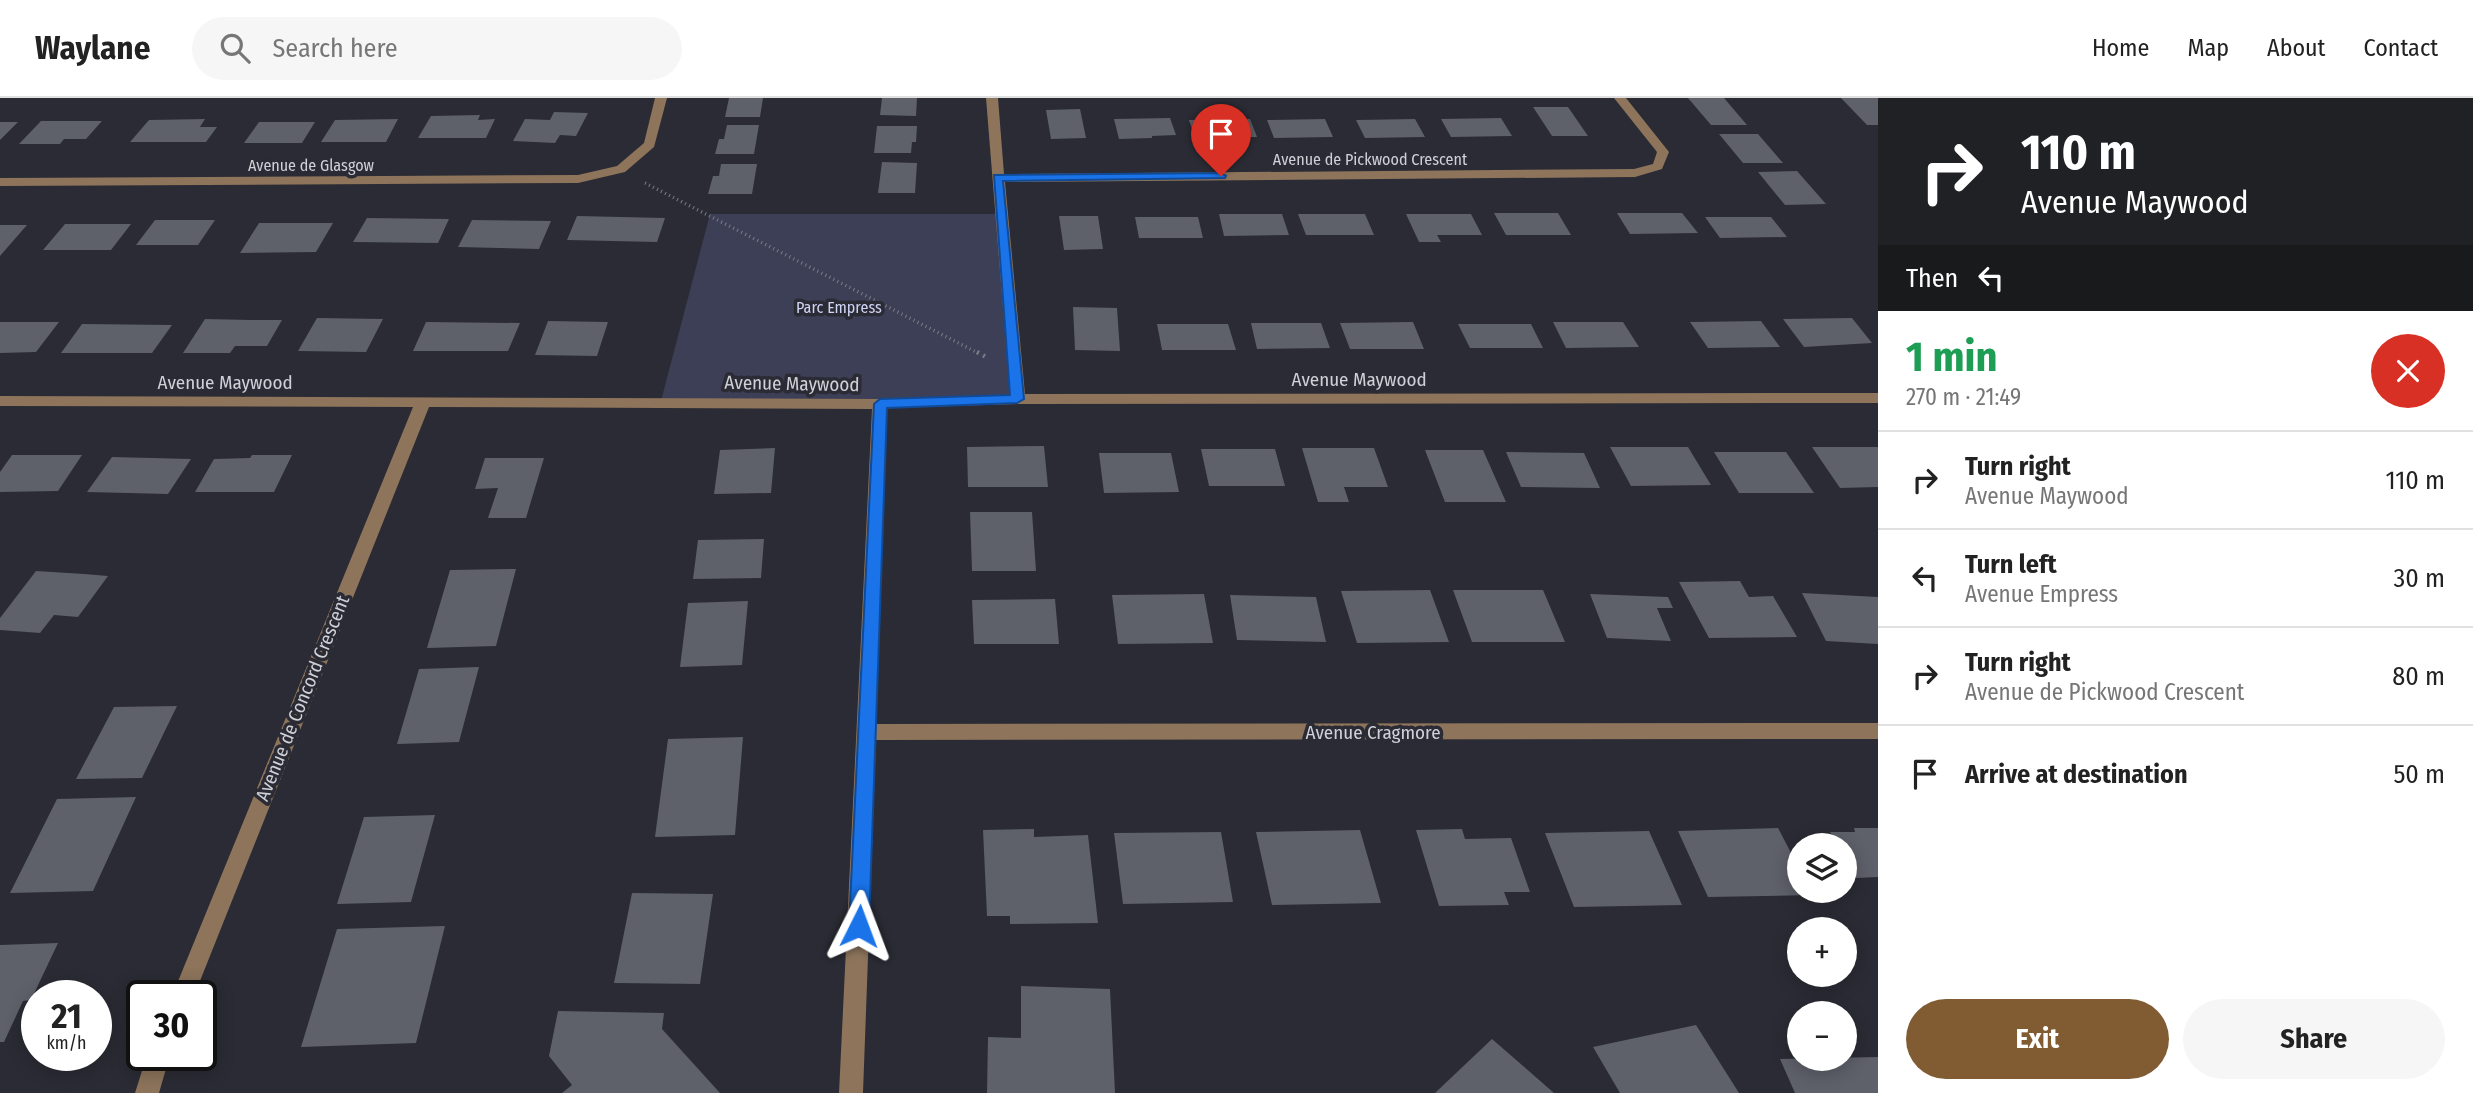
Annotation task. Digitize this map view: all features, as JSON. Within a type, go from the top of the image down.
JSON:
[{"type":"street","name":"Avenue de Glasgow","points":[[0,182],[578,179],[621,169],[650,144],[661,98]]},
{"type":"street","points":[[992,98],[1017,399]]},
{"type":"street","name":"Avenue de Pickwood Crescent","points":[[998,177],[1635,173],[1658,166],[1663,152],[1620,98]]},
{"type":"street","name":"Avenue Maywood","points":[[0,401],[880,404],[1017,399],[1878,398]]},
{"type":"street","name":"Avenue de Concord Crescent","points":[[189,980],[423,402]]},
{"type":"street","points":[[851,1093],[880,404]]},
{"type":"street","name":"Avenue Cragmore","points":[[868,732],[1878,732]]},
{"type":"street","points":[[147,1093],[154,1071]]},
{"type":"path","points":[[641,181],[987,357]]},
{"type":"green space","name":"Parc Empress","points":[[710,214],[1001,214],[1018,399],[661,401]]},
{"type":"building","points":[[729,98],[763,98],[760,117],[725,117]]},
{"type":"building","points":[[882,98],[917,98],[916,116],[880,115]]},
{"type":"building","points":[[1688,98],[1724,98],[1747,125],[1711,125]]},
{"type":"building","points":[[1841,98],[1878,98],[1878,125],[1867,125]]},
{"type":"building","points":[[1533,107],[1568,107],[1588,136],[1552,136]]},
{"type":"building","points":[[1080,109],[1086,138],[1051,139],[1046,110]]},
{"type":"building","points":[[554,112],[588,113],[576,136],[560,135],[555,143],[513,141],[525,119],[550,120]]},
{"type":"building","points":[[480,115],[478,120],[495,119],[486,138],[418,138],[431,116]]},
{"type":"building","points":[[1170,118],[1176,135],[1119,139],[1114,119]]},
{"type":"building","points":[[1501,118],[1512,136],[1451,137],[1441,119]]},
{"type":"building","points":[[205,119],[200,127],[217,127],[206,142],[130,142],[149,120]]},
{"type":"building","points":[[398,119],[386,142],[321,142],[335,120]]},
{"type":"building","points":[[1250,119],[1257,137],[1195,138],[1189,120]]},
{"type":"building","points":[[1325,119],[1333,137],[1274,138],[1267,120]]},
{"type":"building","points":[[1415,119],[1425,137],[1365,138],[1356,120]]},
{"type":"building","points":[[41,121],[102,121],[86,139],[64,139],[60,144],[19,144]]},
{"type":"building","points":[[0,122],[18,122],[0,140]]},
{"type":"building","points":[[259,122],[315,122],[302,143],[244,143]]},
{"type":"building","points":[[727,125],[759,125],[754,154],[715,154],[719,139],[724,139]]},
{"type":"building","points":[[877,126],[917,126],[916,142],[912,142],[911,153],[874,153]]},
{"type":"building","points":[[1719,134],[1758,134],[1783,163],[1743,163]]},
{"type":"building","points":[[882,162],[917,163],[915,193],[878,193]]},
{"type":"building","points":[[721,164],[757,164],[752,194],[708,194],[713,176],[719,176]]},
{"type":"building","points":[[1797,171],[1826,204],[1785,205],[1758,172]]},
{"type":"building","points":[[1494,213],[1558,213],[1571,235],[1506,235]]},
{"type":"building","points":[[1617,213],[1682,213],[1698,233],[1630,234]]},
{"type":"building","points":[[1219,214],[1282,214],[1289,235],[1224,236]]},
{"type":"building","points":[[1298,214],[1365,214],[1374,235],[1306,235]]},
{"type":"building","points":[[1406,214],[1471,214],[1482,235],[1437,235],[1441,242],[1419,242]]},
{"type":"building","points":[[577,216],[665,218],[657,242],[567,240]]},
{"type":"building","points":[[1059,216],[1098,216],[1103,249],[1064,250]]},
{"type":"building","points":[[1135,217],[1198,217],[1203,238],[1139,238]]},
{"type":"building","points":[[1705,217],[1771,217],[1787,237],[1720,238]]},
{"type":"building","points":[[367,218],[449,219],[438,243],[353,242]]},
{"type":"building","points":[[155,220],[215,220],[198,245],[136,245]]},
{"type":"building","points":[[472,220],[551,221],[539,249],[458,247]]},
{"type":"building","points":[[259,223],[333,223],[316,252],[240,253]]},
{"type":"building","points":[[65,224],[131,224],[111,250],[43,250]]},
{"type":"building","points":[[0,225],[27,225],[0,256]]},
{"type":"building","points":[[1073,307],[1117,308],[1120,351],[1075,350]]},
{"type":"building","points":[[317,318],[383,319],[366,352],[298,351]]},
{"type":"building","points":[[1852,318],[1872,343],[1804,347],[1783,319]]},
{"type":"building","points":[[205,319],[282,320],[267,346],[235,346],[230,353],[183,353]]},
{"type":"building","points":[[548,321],[608,322],[597,356],[535,355]]},
{"type":"building","points":[[1761,321],[1780,347],[1708,348],[1690,322]]},
{"type":"building","points":[[0,322],[59,322],[36,352],[0,353]]},
{"type":"building","points":[[426,322],[520,323],[508,351],[413,351]]},
{"type":"building","points":[[1413,322],[1424,349],[1350,349],[1340,323]]},
{"type":"building","points":[[1553,322],[1623,322],[1639,347],[1566,348]]},
{"type":"building","points":[[1251,323],[1321,323],[1330,348],[1257,349]]},
{"type":"building","points":[[82,324],[172,325],[152,353],[61,353]]},
{"type":"building","points":[[1157,324],[1228,324],[1236,350],[1162,350]]},
{"type":"building","points":[[1458,324],[1531,324],[1543,348],[1470,348]]},
{"type":"building","points":[[1044,446],[1048,487],[968,487],[967,447]]},
{"type":"building","points":[[1610,447],[1688,447],[1711,485],[1631,486]]},
{"type":"building","points":[[1812,447],[1878,447],[1878,487],[1840,488]]},
{"type":"building","points":[[775,448],[771,493],[714,494],[720,450]]},
{"type":"building","points":[[1302,448],[1374,448],[1388,487],[1344,487],[1349,502],[1318,502]]},
{"type":"building","points":[[1201,449],[1275,449],[1285,486],[1209,486]]},
{"type":"building","points":[[1425,450],[1483,450],[1506,502],[1445,502]]},
{"type":"building","points":[[1506,452],[1584,453],[1600,488],[1521,487]]},
{"type":"building","points":[[1714,452],[1786,452],[1814,493],[1739,493]]},
{"type":"building","points":[[1099,453],[1171,453],[1179,492],[1104,493]]},
{"type":"building","points":[[12,455],[82,455],[58,491],[0,492],[0,472]]},
{"type":"building","points":[[252,455],[292,455],[274,492],[195,492],[214,459],[250,458]]},
{"type":"building","points":[[112,457],[191,459],[168,494],[87,492]]},
{"type":"building","points":[[485,458],[544,458],[526,518],[488,518],[498,488],[475,489]]},
{"type":"building","points":[[970,512],[1032,512],[1036,571],[972,571]]},
{"type":"building","points":[[764,539],[761,578],[693,579],[698,540]]},
{"type":"building","points":[[516,569],[496,646],[427,648],[450,570]]},
{"type":"building","points":[[36,571],[108,576],[78,617],[54,615],[40,633],[0,630],[0,618]]},
{"type":"building","points":[[1740,581],[1749,597],[1773,596],[1797,637],[1709,638],[1679,582]]},
{"type":"building","points":[[1430,590],[1449,642],[1357,643],[1341,591]]},
{"type":"building","points":[[1453,590],[1543,590],[1565,642],[1472,642]]},
{"type":"building","points":[[1802,593],[1878,597],[1878,644],[1826,641]]},
{"type":"building","points":[[1204,594],[1213,643],[1118,644],[1112,595]]},
{"type":"building","points":[[1590,594],[1668,597],[1673,608],[1657,608],[1671,641],[1607,638]]},
{"type":"building","points":[[1230,595],[1316,597],[1326,642],[1237,640]]},
{"type":"building","points":[[1055,599],[1059,644],[974,644],[972,600]]},
{"type":"building","points":[[748,601],[742,665],[680,667],[688,603]]},
{"type":"building","points":[[479,667],[459,742],[397,744],[419,669]]},
{"type":"building","points":[[177,706],[142,778],[76,779],[114,707]]},
{"type":"building","points":[[743,737],[735,835],[655,837],[668,739]]},
{"type":"building","points":[[136,797],[93,891],[10,893],[57,799]]},
{"type":"building","points":[[435,815],[411,902],[337,904],[364,817]]},
{"type":"building","points":[[1778,828],[1787,845],[1787,895],[1708,897],[1678,831]]},
{"type":"building","points":[[1854,828],[1878,828],[1878,877],[1857,878],[1857,833],[1830,832],[1855,832]]},
{"type":"building","points":[[1034,829],[1034,837],[1088,835],[1098,923],[1010,924],[1010,916],[987,916],[983,830]]},
{"type":"building","points":[[1462,829],[1465,839],[1511,838],[1530,892],[1504,892],[1509,905],[1439,906],[1416,830]]},
{"type":"building","points":[[1360,830],[1381,903],[1272,905],[1256,832]]},
{"type":"building","points":[[1649,831],[1682,905],[1574,907],[1545,833]]},
{"type":"building","points":[[1221,832],[1233,902],[1123,904],[1114,833]]},
{"type":"building","points":[[632,893],[713,894],[700,984],[614,983]]},
{"type":"building","points":[[445,926],[416,1043],[301,1047],[337,929]]},
{"type":"building","points":[[58,943],[40,980],[21,980],[21,1005],[4,1042],[0,1042],[0,945]]},
{"type":"building","points":[[1021,986],[1110,989],[1115,1093],[987,1093],[988,1037],[1021,1038]]},
{"type":"building","points":[[558,1011],[664,1013],[662,1029],[720,1093],[562,1093],[572,1085],[549,1056]]},
{"type":"building","points":[[1696,1025],[1739,1093],[1620,1093],[1593,1047]]},
{"type":"building","points":[[1492,1039],[1554,1093],[1435,1093]]},
{"type":"building","points":[[1857,1057],[1878,1057],[1878,1093],[1795,1093],[1780,1059],[1787,1059],[1787,1071],[1857,1071]]},
{"type":"route","points":[[859,926],[880,404],[1017,399],[998,177],[1221,176]]}]
